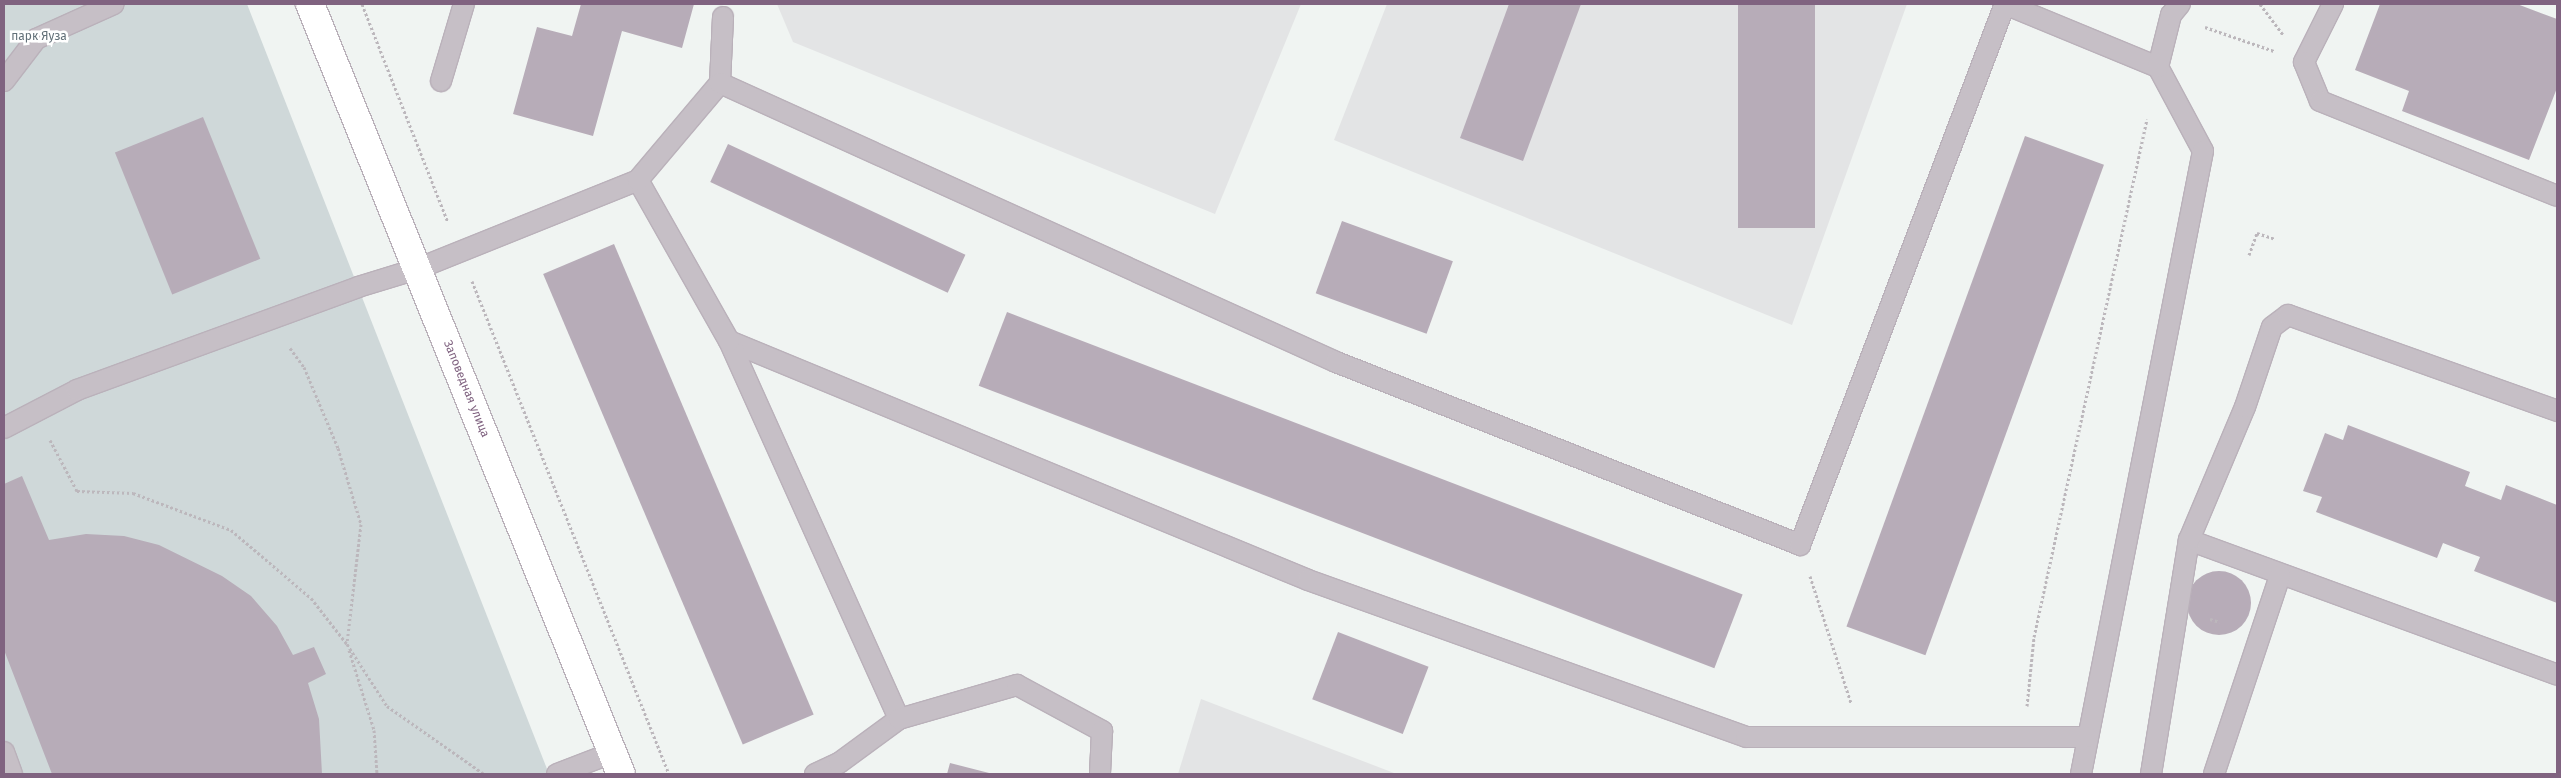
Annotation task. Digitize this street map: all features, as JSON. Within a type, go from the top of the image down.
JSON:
[{"type":"street","name":"Заповедная улица","points":[[310,4],[616,763]]},
{"type":"lane","points":[[4,82],[36,39],[114,4]]},
{"type":"lane","points":[[441,81],[464,4]]},
{"type":"lane","points":[[720,83],[1336,362],[1800,545],[2005,4],[2158,68],[2203,151],[2081,774]]},
{"type":"lane","points":[[2333,4],[2304,62],[2320,101],[2557,196]]},
{"type":"lane","points":[[2158,68],[2176,10]]},
{"type":"lane","points":[[4,428],[77,390],[269,319],[417,269],[638,180],[720,83],[724,17]]},
{"type":"lane","points":[[638,180],[728,341],[898,718]]},
{"type":"lane","points":[[2151,774],[2189,540],[2245,407],[2272,327],[2288,315],[2557,411]]},
{"type":"lane","points":[[728,341],[1308,580],[1746,737],[2024,739],[2088,737]]},
{"type":"lane","points":[[2189,540],[2280,576],[2557,676]]},
{"type":"lane","points":[[2214,774],[2280,576]]},
{"type":"lane","points":[[815,774],[838,768],[898,718],[1017,685],[1102,731],[1100,774]]},
{"type":"lane","points":[[4,752],[12,774]]},
{"type":"lane","points":[[557,774],[616,763]]},
{"type":"path","points":[[362,4],[669,774]]},
{"type":"path","points":[[2176,10],[2304,62]]},
{"type":"path","points":[[2024,739],[2034,637],[2158,68]]},
{"type":"path","points":[[2249,255],[2257,233],[2276,239]]},
{"type":"path","points":[[269,319],[304,367],[338,448],[361,524],[347,644],[374,730],[377,774]]},
{"type":"path","points":[[35,412],[77,491],[133,493],[231,530],[311,598],[347,644],[387,706],[484,774]]},
{"type":"path","points":[[1800,545],[1863,738]]},
{"type":"path","points":[[2206,617],[2220,622]]},
{"type":"shaded area","points":[[777,4],[1301,4],[1215,214],[793,42]]},
{"type":"shaded area","points":[[1387,4],[1907,4],[1792,325],[1334,140]]},
{"type":"shaded area","points":[[1201,699],[1394,773],[1396,774],[1178,774]]},
{"type":"green space","name":"парк Яуза","points":[[4,4],[247,4],[549,774],[4,774]]},
{"type":"building","points":[[581,4],[694,4],[682,48],[622,31],[593,136],[513,114],[537,27],[572,36]]},
{"type":"building","points":[[1509,4],[1581,4],[1523,161],[1460,138]]},
{"type":"building","points":[[1738,4],[1815,4],[1815,228],[1738,228]]},
{"type":"building","points":[[2380,4],[2517,4],[2557,19],[2557,88],[2529,160],[2402,111],[2409,91],[2355,70]]},
{"type":"building","points":[[203,117],[260,259],[172,294],[115,153]]},
{"type":"building","points":[[2025,136],[2104,165],[1925,655],[1846,627]]},
{"type":"building","points":[[728,144],[965,255],[948,293],[710,182]]},
{"type":"building","points":[[1342,221],[1453,261],[1427,334],[1316,293]]},
{"type":"building","points":[[614,244],[814,714],[743,744],[543,274]]},
{"type":"building","points":[[1007,312],[1743,594],[1714,668],[979,386]]},
{"type":"building","points":[[2348,425],[2470,472],[2465,486],[2501,500],[2506,485],[2557,505],[2557,603],[2474,571],[2480,557],[2443,543],[2437,558],[2316,512],[2322,497],[2303,491],[2325,433],[2343,440]]},
{"type":"building","points":[[22,476],[49,540],[86,534],[124,536],[159,545],[222,576],[251,596],[277,626],[293,655],[314,647],[326,674],[308,683],[319,719],[322,774],[52,774],[4,650],[4,484]]},
{"type":"building","points":[[2219,571],[2237,577],[2245,585],[2251,603],[2245,621],[2237,629],[2219,635],[2201,629],[2193,621],[2187,603],[2193,585],[2201,577]]},
{"type":"building","points":[[1338,632],[1429,667],[1403,734],[1312,699]]},
{"type":"building","points":[[950,763],[993,774],[947,774]]}]
